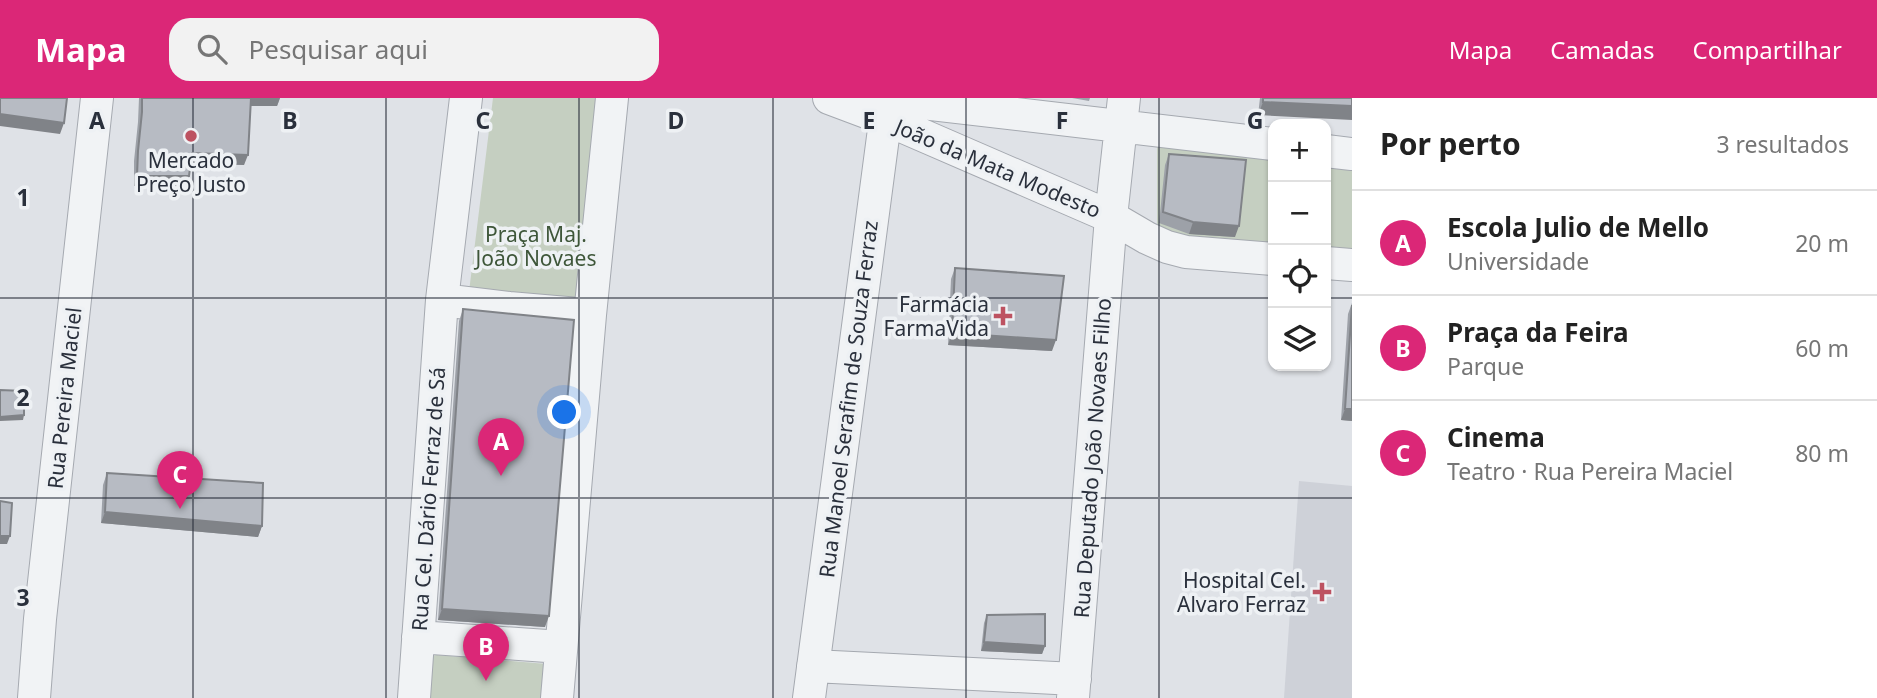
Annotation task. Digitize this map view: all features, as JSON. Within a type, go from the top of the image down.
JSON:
[{"type":"street","name":"Rua Pereira Maciel","points":[[34,698],[40,619],[97,98]]},
{"type":"street","name":"Rua Cel. Dário Ferraz de Sá","points":[[414,698],[442,299],[466,98]]},
{"type":"street","points":[[557,698],[612,98]]},
{"type":"street","points":[[829,98],[886,109],[1123,113],[1268,143]]},
{"type":"street","points":[[853,98],[886,109]]},
{"type":"street","name":"João da Mata Modesto","points":[[886,109],[1111,217],[1167,247],[1268,259]]},
{"type":"street","name":"Rua Manoel Serafim de Souza Ferraz","points":[[809,698],[886,109]]},
{"type":"street","name":"Rua Deputado João Novaes Filho","points":[[1074,689],[1111,217],[1123,113]]},
{"type":"street","points":[[1331,152],[1352,154]]},
{"type":"street","points":[[1331,263],[1352,265]]},
{"type":"street","points":[[442,299],[590,315]]},
{"type":"street","points":[[418,637],[561,647]]},
{"type":"street","points":[[813,666],[1074,689]]},
{"type":"shaded area","name":"Hospital Cel. Alvaro Ferraz","points":[[1299,481],[1352,486],[1352,698],[1284,698]]},
{"type":"green space","name":"Praça Maj. João Novaes","points":[[493,98],[613,98],[590,315],[468,300]]},
{"type":"green space","points":[[1157,129],[1268,140],[1268,255],[1157,244]]},
{"type":"green space","points":[[1331,147],[1352,149],[1352,262],[1331,260]]},
{"type":"green space","points":[[429,656],[547,664],[544,698],[426,698]]},
{"type":"building","points":[[0,98],[67,98],[64,123],[0,114]]},
{"type":"building","name":"Mercado Preço Justo","points":[[142,98],[251,98],[248,155],[192,153],[189,176],[137,176]]},
{"type":"building","points":[[1263,98],[1352,98],[1352,106],[1263,102]]},
{"type":"building","points":[[1169,154],[1246,160],[1239,226],[1193,222],[1163,212]]},
{"type":"building","name":"Farmácia FarmaVida","points":[[955,268],[1064,276],[1056,340],[952,333]]},
{"type":"building","points":[[1352,305],[1352,409],[1345,409]]},
{"type":"building","points":[[463,309],[574,320],[549,616],[442,609]]},
{"type":"building","points":[[0,390],[24,391],[24,415],[0,417]]},
{"type":"building","points":[[107,473],[263,483],[262,526],[105,512]]},
{"type":"building","points":[[0,501],[12,503],[10,536],[0,536]]},
{"type":"building","points":[[1045,614],[1045,646],[984,642],[987,615]]},
{"type":"place","name":"Mercado Preço Justo","points":[[191,136]]},
{"type":"place","name":"Farmácia FarmaVida","points":[[1003,316]]},
{"type":"place","name":"Escola Julio de Mello","points":[[501,476]]},
{"type":"place","name":"Cinema","points":[[180,509]]},
{"type":"place","name":"Hospital Cel. Alvaro Ferraz","points":[[1322,592]]},
{"type":"place","name":"Praça da Feira","points":[[486,681]]}]
